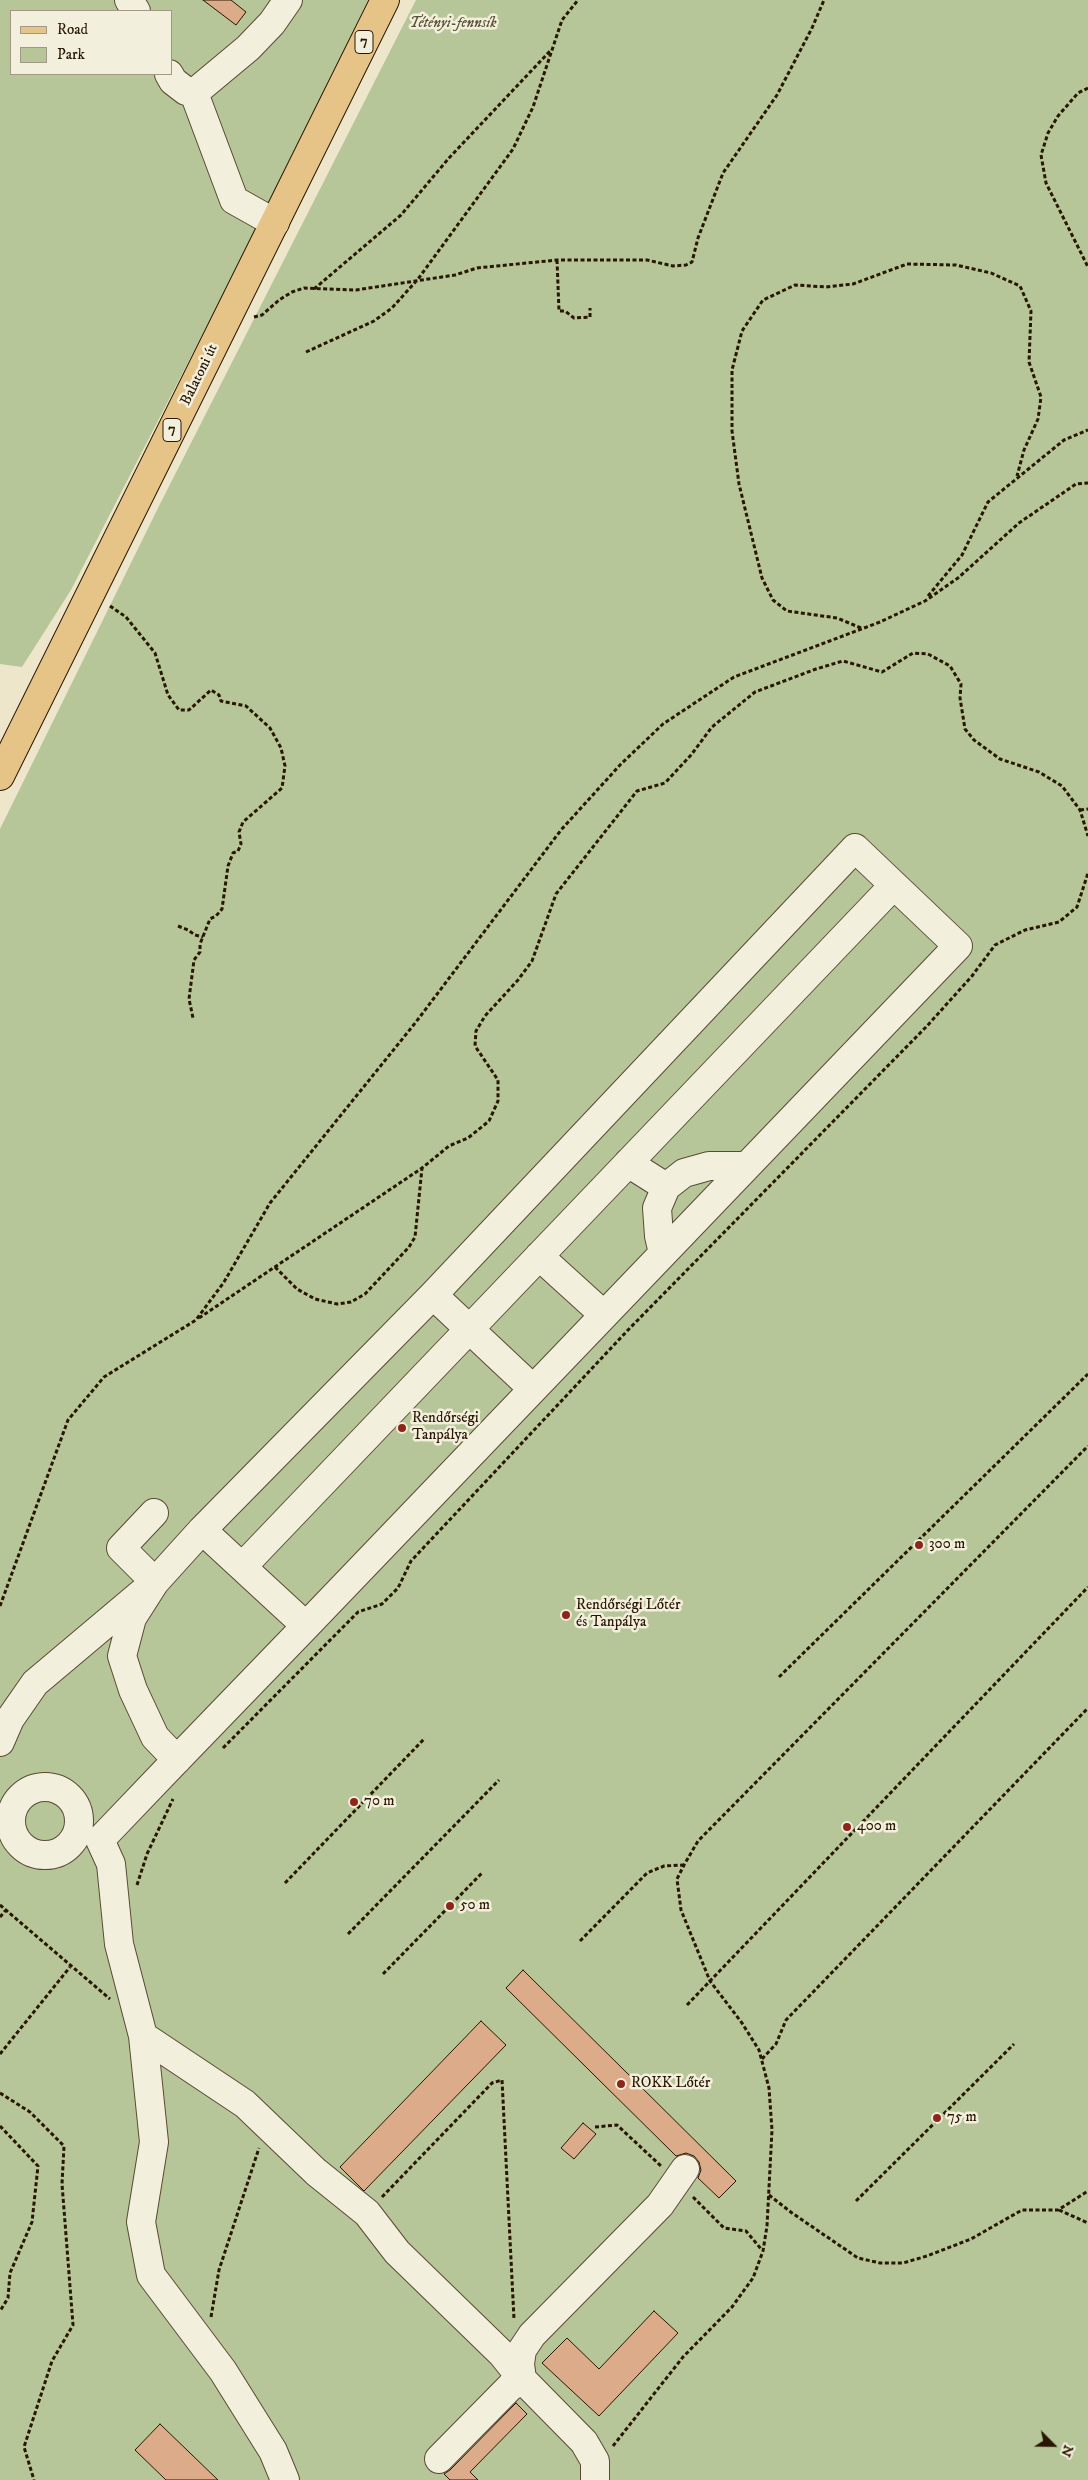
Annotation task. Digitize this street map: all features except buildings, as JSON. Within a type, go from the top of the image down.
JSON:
[{"type":"main road","name":"Balatoni út","points":[[0,776],[385,0]]},
{"type":"street","points":[[194,93],[248,48],[272,22],[288,0]]},
{"type":"street","points":[[170,75],[173,81],[186,91],[194,93]]},
{"type":"street","points":[[194,93],[234,200],[275,223]]},
{"type":"street","points":[[0,1742],[10,1719],[35,1683],[155,1582],[202,1530],[433,1296],[855,848],[958,946],[176,1760],[89,1836],[56,1854],[40,1856],[26,1850],[15,1839],[6,1809],[12,1809],[20,1796],[34,1787],[50,1786],[64,1791],[75,1802],[89,1836],[111,1864],[119,1944],[140,2029],[154,2142],[141,2222],[150,2275],[223,2371],[273,2451],[285,2480]]},
{"type":"street","points":[[242,1567],[894,885]]},
{"type":"street","points":[[628,1163],[666,1187]]},
{"type":"street","points":[[663,1253],[659,1236],[657,1208],[666,1187],[684,1173],[709,1166],[747,1166]]},
{"type":"street","points":[[539,1256],[604,1315]]},
{"type":"street","points":[[433,1296],[533,1389]]},
{"type":"street","points":[[154,1513],[121,1548],[155,1582]]},
{"type":"street","points":[[202,1530],[306,1626]]},
{"type":"street","points":[[155,1582],[132,1618],[122,1656],[133,1690],[155,1737],[176,1760]]},
{"type":"street","points":[[140,2029],[245,2104],[316,2172],[367,2214],[397,2252],[502,2354],[522,2379],[584,2442],[595,2461],[595,2480]]},
{"type":"street","points":[[522,2379],[520,2364],[522,2350],[532,2335],[660,2205],[685,2169]]},
{"type":"street","points":[[439,2459],[510,2387],[522,2379]]},
{"type":"path","points":[[306,352],[374,321],[392,308],[418,279],[513,150],[533,107],[562,20],[578,0]]},
{"type":"path","points":[[232,308],[257,317],[292,292],[314,288],[356,290],[418,279],[455,275],[477,268],[557,260],[647,260],[673,266],[686,265],[692,262],[698,238],[723,173],[776,95],[812,28],[824,0]]},
{"type":"path","points":[[314,288],[401,214],[552,48]]},
{"type":"path","points":[[1088,88],[1078,93],[1058,116],[1048,133],[1041,155],[1046,183],[1088,267]]},
{"type":"path","points":[[557,260],[559,311],[565,311],[574,318],[590,317],[590,308]]},
{"type":"path","points":[[862,629],[837,618],[787,611],[773,600],[762,578],[739,484],[732,431],[732,370],[742,331],[763,300],[795,285],[826,287],[853,284],[907,264],[956,265],[991,273],[1020,286],[1031,311],[1030,362],[1041,397],[1038,419],[1024,450],[1017,476]]},
{"type":"path","points":[[925,601],[962,555],[988,502],[1017,476],[1064,440],[1088,430]]},
{"type":"path","points":[[196,1320],[224,1282],[270,1202],[416,1022],[561,830],[620,765],[663,724],[734,677],[862,629],[925,601],[958,578],[1020,523],[1076,484],[1088,483]]},
{"type":"path","points":[[92,592],[126,616],[155,653],[168,694],[179,710],[189,710],[211,690],[219,695],[221,702],[246,706],[261,718],[270,728],[281,748],[285,766],[282,788],[243,822],[239,832],[241,844],[238,851],[233,853],[228,866],[222,909],[210,919],[200,952],[194,960],[189,999],[193,1018]]},
{"type":"path","points":[[0,1606],[68,1420],[104,1377],[196,1320],[422,1168],[449,1146],[468,1138],[489,1121],[498,1101],[498,1080],[475,1046],[476,1031],[485,1016],[518,980],[532,961],[556,894],[637,791],[665,783],[691,755],[712,727],[755,692],[816,668],[843,661],[882,672],[913,653],[928,654],[950,666],[961,684],[960,698],[965,729],[974,740],[1000,758],[1038,772],[1062,786],[1080,810],[1088,836]]},
{"type":"path","points":[[1080,810],[1088,808]]},
{"type":"path","points":[[220,1751],[358,1612],[382,1604],[398,1588],[411,1562],[628,1329],[927,1026],[972,976],[995,944],[1025,930],[1059,922],[1077,907],[1088,873]]},
{"type":"path","points":[[178,926],[203,937]]},
{"type":"path","points":[[275,1267],[298,1290],[315,1299],[337,1304],[351,1302],[365,1294],[409,1247],[415,1237],[422,1168]]},
{"type":"path","points":[[778,1677],[1088,1374]]},
{"type":"path","points":[[610,2451],[677,2364],[732,2307],[753,2278],[763,2251],[768,2226],[772,2130],[769,2088],[759,2050],[710,1981],[681,1910],[677,1879],[684,1864],[698,1842],[1088,1446]]},
{"type":"path","points":[[687,2005],[1088,1586]]},
{"type":"path","points":[[761,2060],[776,2044],[786,2020],[1088,1708]]},
{"type":"path","points":[[285,1883],[425,1738]]},
{"type":"path","points":[[348,1934],[499,1780]]},
{"type":"path","points":[[117,1914],[135,1892],[147,1854],[172,1799],[179,1792]]},
{"type":"path","points":[[580,1941],[647,1873],[664,1866],[684,1864]]},
{"type":"path","points":[[383,1974],[483,1872]]},
{"type":"path","points":[[0,1905],[140,2029]]},
{"type":"path","points":[[0,1917],[5,1910]]},
{"type":"path","points":[[0,2054],[70,1967]]},
{"type":"path","points":[[856,2201],[1014,2044]]},
{"type":"path","points":[[358,2207],[382,2197],[492,2083],[502,2080],[514,2322]]},
{"type":"path","points":[[0,2093],[30,2112],[64,2146],[62,2184],[73,2326],[52,2361],[24,2447],[34,2480]]},
{"type":"path","points":[[0,2126],[38,2166],[32,2222],[10,2273],[8,2298],[0,2312]]},
{"type":"path","points":[[210,2323],[219,2270],[259,2147]]},
{"type":"path","points":[[1058,2210],[1088,2191]]},
{"type":"path","points":[[769,2194],[792,2214],[858,2258],[880,2263],[903,2263],[927,2256],[971,2239],[1022,2210],[1058,2210],[1088,2222]]},
{"type":"green space","points":[[0,0],[368,0],[255,232],[71,590],[22,667],[0,664]]},
{"type":"green space","name":"Tétényi-fennsík","points":[[416,0],[1088,0],[1088,2480],[0,2480],[0,829],[160,504]]},
{"type":"place","name":"Rendőrségi Tanpálya","points":[[402,1428]]},
{"type":"place","name":"300 m","points":[[919,1545]]},
{"type":"place","name":"Rendőrségi Lőtér és Tanpálya","points":[[566,1615]]},
{"type":"place","name":"70 m","points":[[354,1802]]},
{"type":"place","name":"400 m","points":[[847,1827]]},
{"type":"place","name":"50 m","points":[[450,1906]]},
{"type":"place","name":"ROKK Lőtér","points":[[621,2084]]},
{"type":"place","name":"75 m","points":[[937,2118]]}]
